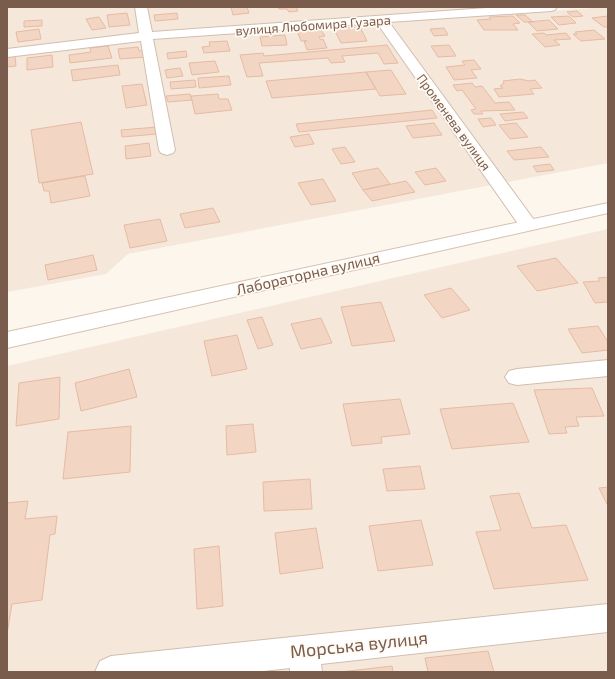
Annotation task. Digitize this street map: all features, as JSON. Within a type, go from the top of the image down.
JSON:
[{"type":"street","points":[[141,7],[167,150]]},
{"type":"street","name":"вулиця Любомира Гузара","points":[[7,53],[147,36],[551,7]]},
{"type":"street","name":"Променева вулиця","points":[[381,20],[528,224]]},
{"type":"street","name":"Лабораторна вулиця","points":[[7,340],[108,319],[528,224],[608,208]]},
{"type":"street","points":[[517,377],[608,368]]},
{"type":"street","name":"Морська вулиця","points":[[111,672],[305,661],[608,618]]},
{"type":"shaded area","points":[[7,7],[506,7],[7,49]]},
{"type":"shaded area","points":[[608,7],[608,163],[128,254],[106,274],[7,292],[7,57],[172,38]]},
{"type":"shaded area","points":[[608,229],[608,672],[7,672],[7,366]]},
{"type":"building","points":[[231,7],[247,7],[249,13],[233,15]]},
{"type":"building","points":[[278,7],[296,7],[298,11],[289,12],[287,9],[279,9]]},
{"type":"building","points":[[577,11],[583,16],[573,17],[567,12]]},
{"type":"building","points":[[127,13],[130,25],[109,27],[107,15]]},
{"type":"building","points":[[177,13],[178,19],[155,21],[154,15]]},
{"type":"building","points":[[516,15],[525,15],[533,22],[524,22]]},
{"type":"building","points":[[513,16],[520,23],[513,24],[518,30],[484,30],[477,20],[491,19],[489,17]]},
{"type":"building","points":[[569,16],[576,23],[559,25],[551,17]]},
{"type":"building","points":[[608,16],[608,27],[604,27],[592,18]]},
{"type":"building","points":[[99,17],[106,28],[92,30],[86,19]]},
{"type":"building","points":[[42,20],[42,26],[24,27],[24,21]]},
{"type":"building","points":[[549,20],[558,29],[537,31],[528,22]]},
{"type":"building","points":[[360,27],[367,41],[341,43],[334,29]]},
{"type":"building","points":[[444,28],[448,35],[434,36],[430,29]]},
{"type":"building","points":[[39,29],[41,39],[18,42],[16,32]]},
{"type":"building","points":[[321,30],[325,36],[319,37],[321,40],[323,39],[327,48],[307,50],[304,41],[301,41],[297,31]]},
{"type":"building","points":[[594,30],[605,39],[581,41],[573,34],[577,34],[575,32]]},
{"type":"building","points":[[544,33],[546,35],[566,33],[571,39],[554,40],[560,45],[545,47],[532,34]]},
{"type":"building","points":[[285,35],[287,45],[262,46],[260,37]]},
{"type":"building","points":[[227,41],[230,51],[204,53],[202,47],[210,46],[209,42]]},
{"type":"building","points":[[387,45],[398,63],[384,64],[378,53],[342,56],[345,62],[331,63],[328,58],[259,63],[263,76],[247,77],[240,55],[263,53],[264,56]]},
{"type":"building","points":[[449,45],[456,56],[438,57],[431,46]]},
{"type":"building","points":[[108,46],[112,58],[70,63],[69,55],[91,52],[90,48]]},
{"type":"building","points":[[138,47],[139,51],[145,50],[147,57],[120,59],[118,49]]},
{"type":"building","points":[[186,51],[187,57],[168,59],[167,53]]},
{"type":"building","points":[[52,55],[53,67],[27,70],[27,58]]},
{"type":"building","points":[[15,56],[16,66],[7,67],[7,57]]},
{"type":"building","points":[[474,60],[481,69],[471,70],[477,78],[454,80],[446,67],[465,65],[462,61]]},
{"type":"building","points":[[215,61],[219,72],[192,75],[189,63]]},
{"type":"building","points":[[118,65],[120,75],[73,81],[71,70]]},
{"type":"building","points":[[180,68],[183,76],[167,78],[165,70]]},
{"type":"building","points":[[391,70],[406,94],[380,96],[366,72]]},
{"type":"building","points":[[366,72],[376,89],[272,98],[266,81]]},
{"type":"building","points":[[229,76],[231,85],[199,88],[198,78]]},
{"type":"building","points":[[520,79],[529,81],[535,80],[542,88],[530,89],[534,94],[499,97],[494,89],[503,88],[500,86],[504,83],[503,81]]},
{"type":"building","points":[[195,80],[196,87],[171,89],[170,82]]},
{"type":"building","points":[[472,83],[475,87],[482,86],[495,103],[509,102],[515,110],[481,111],[483,114],[474,114],[471,110],[476,109],[462,90],[457,91],[453,85]]},
{"type":"building","points":[[142,84],[147,105],[126,108],[122,86]]},
{"type":"building","points":[[190,94],[192,100],[168,102],[166,96]]},
{"type":"building","points":[[218,94],[219,99],[228,99],[232,110],[195,114],[191,96]]},
{"type":"building","points":[[432,110],[437,118],[299,132],[296,124]]},
{"type":"building","points":[[523,112],[528,118],[505,121],[500,114]]},
{"type":"building","points":[[491,118],[496,125],[483,127],[478,119]]},
{"type":"building","points":[[81,122],[93,174],[39,183],[31,130]]},
{"type":"building","points":[[434,123],[442,135],[413,138],[406,126]]},
{"type":"building","points":[[516,123],[528,137],[510,139],[499,125]]},
{"type":"building","points":[[157,127],[157,134],[122,137],[121,130]]},
{"type":"building","points":[[309,134],[314,144],[295,147],[290,137]]},
{"type":"building","points":[[149,143],[151,156],[126,159],[125,146]]},
{"type":"building","points":[[345,147],[355,162],[341,164],[332,149]]},
{"type":"building","points":[[541,147],[549,157],[514,160],[507,151]]},
{"type":"building","points":[[550,164],[554,170],[537,172],[533,166]]},
{"type":"building","points":[[378,168],[390,184],[363,190],[352,173]]},
{"type":"building","points":[[436,168],[446,181],[425,185],[415,172]]},
{"type":"building","points":[[85,176],[90,196],[51,203],[49,191],[44,191],[42,183]]},
{"type":"building","points":[[323,179],[336,201],[311,205],[298,183]]},
{"type":"building","points":[[406,181],[415,192],[372,201],[363,190]]},
{"type":"building","points":[[213,208],[220,222],[185,228],[180,214]]},
{"type":"building","points":[[160,219],[167,241],[130,248],[124,225]]},
{"type":"building","points":[[93,255],[97,270],[48,280],[45,265]]},
{"type":"building","points":[[556,258],[578,283],[537,291],[517,266]]},
{"type":"building","points":[[608,277],[608,302],[595,303],[583,282],[600,281],[598,278]]},
{"type":"building","points":[[451,288],[470,310],[442,318],[424,295]]},
{"type":"building","points":[[381,302],[395,341],[352,346],[341,307]]},
{"type":"building","points":[[262,317],[273,345],[258,349],[247,320]]},
{"type":"building","points":[[321,318],[332,343],[301,349],[291,324]]},
{"type":"building","points":[[598,326],[608,342],[608,350],[582,353],[568,329]]},
{"type":"building","points":[[237,335],[247,369],[212,376],[204,341]]},
{"type":"building","points":[[129,369],[137,397],[81,411],[75,383]]},
{"type":"building","points":[[60,377],[59,419],[16,426],[19,383]]},
{"type":"building","points":[[592,388],[604,416],[576,417],[579,426],[565,427],[567,433],[549,434],[534,390]]},
{"type":"building","points":[[400,399],[410,434],[381,437],[382,443],[352,446],[343,404]]},
{"type":"building","points":[[513,403],[529,442],[452,449],[440,409]]},
{"type":"building","points":[[253,424],[256,452],[227,455],[226,426]]},
{"type":"building","points":[[131,426],[130,472],[63,479],[68,432]]},
{"type":"building","points":[[420,466],[425,489],[387,491],[383,469]]},
{"type":"building","points":[[310,479],[312,509],[264,511],[263,482]]},
{"type":"building","points":[[608,487],[608,506],[599,488]]},
{"type":"building","points":[[519,493],[532,528],[566,525],[588,580],[494,589],[476,532],[501,530],[490,496]]},
{"type":"building","points":[[28,501],[25,519],[57,516],[55,534],[50,535],[42,600],[12,604],[7,634],[7,503]]},
{"type":"building","points":[[421,520],[433,565],[378,571],[369,526]]},
{"type":"building","points":[[316,528],[323,568],[280,574],[275,533]]},
{"type":"building","points":[[219,546],[223,606],[197,609],[194,549]]},
{"type":"building","points":[[488,651],[494,672],[428,672],[425,658]]},
{"type":"building","points":[[392,666],[393,672],[340,672]]}]
